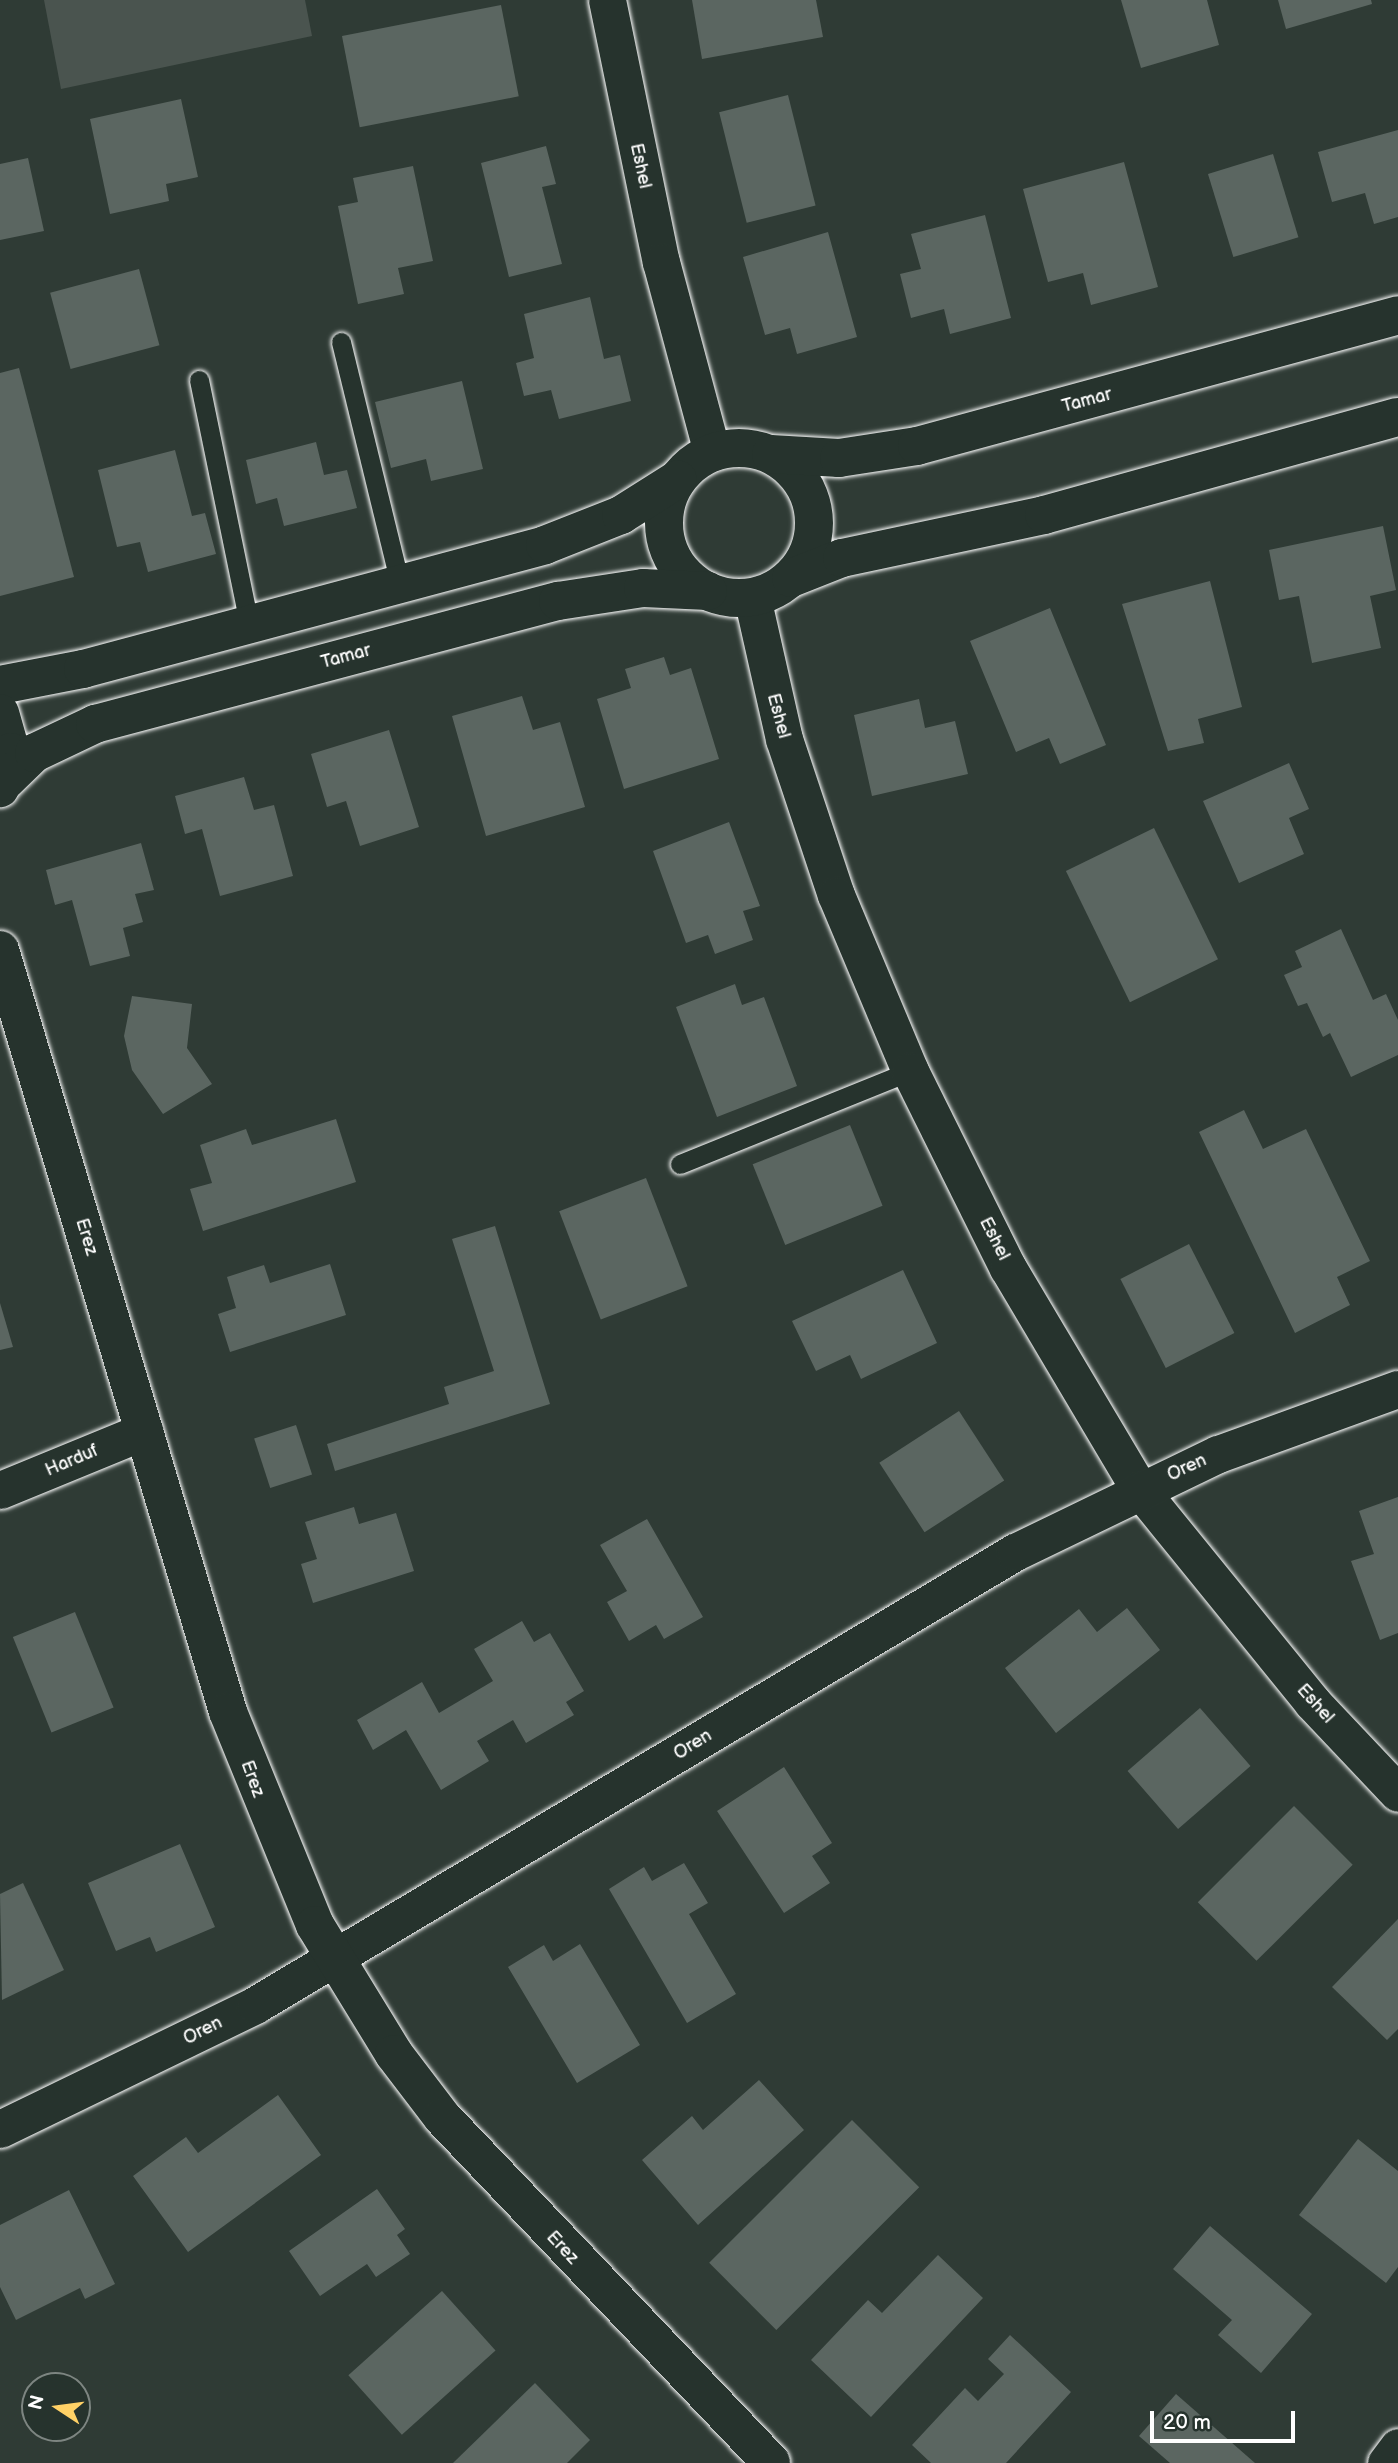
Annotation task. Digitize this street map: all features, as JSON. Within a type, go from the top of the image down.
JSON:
[{"type":"street","name":"Eshel","points":[[607,0],[661,262],[712,452]]},
{"type":"street","name":"Tamar","points":[[771,454],[839,458],[917,446],[1398,315]]},
{"type":"street","points":[[678,479],[666,506],[665,536],[675,563],[708,591],[752,597],[842,558],[1044,515],[1398,417]]},
{"type":"street","points":[[0,685],[249,624],[583,531],[678,479],[712,452],[741,447],[771,454],[804,483],[814,510],[810,547],[791,578]]},
{"type":"street","name":"Tamar","points":[[2,785],[34,753],[95,724],[558,601],[643,588],[708,591]]},
{"type":"street","name":"Eshel","points":[[752,597],[808,814],[911,1071],[1008,1268],[1140,1490],[1303,1692],[1398,1793]]},
{"type":"street","points":[[0,713],[10,752],[2,785]]},
{"type":"street","name":"Erez","points":[[0,950],[253,1786],[335,1959],[442,2117],[771,2463]]},
{"type":"street","name":"Oren","points":[[0,2129],[256,2005],[1015,1552],[1140,1490],[1398,1389]]},
{"type":"street","name":"Harduf","points":[[0,1490],[144,1431]]},
{"type":"street","points":[[1386,2463],[1398,2447]]},
{"type":"lane","points":[[341,342],[400,584]]},
{"type":"lane","points":[[199,380],[249,624]]},
{"type":"lane","points":[[680,1164],[911,1071]]},
{"type":"shaded area","points":[[44,0],[305,0],[312,36],[61,89]]},
{"type":"building","points":[[692,0],[816,0],[823,37],[702,59]]},
{"type":"building","points":[[1121,0],[1207,0],[1219,45],[1141,68]]},
{"type":"building","points":[[1278,0],[1371,0],[1372,4],[1286,29]]},
{"type":"building","points":[[501,5],[519,96],[360,127],[342,36]]},
{"type":"building","points":[[788,95],[816,206],[747,223],[719,112]]},
{"type":"building","points":[[181,99],[198,177],[166,184],[169,201],[110,214],[90,119]]},
{"type":"building","points":[[1398,130],[1398,217],[1374,224],[1365,193],[1332,202],[1318,152]]},
{"type":"building","points":[[546,146],[556,184],[542,187],[562,264],[509,277],[481,163]]},
{"type":"building","points":[[1273,154],[1298,237],[1233,257],[1208,174]]},
{"type":"building","points":[[28,158],[44,231],[0,240],[0,164]]},
{"type":"building","points":[[1124,162],[1158,287],[1091,305],[1083,273],[1048,282],[1023,189]]},
{"type":"building","points":[[413,166],[433,261],[398,268],[404,294],[358,304],[338,206],[358,202],[353,178]]},
{"type":"building","points":[[985,215],[1011,318],[950,334],[944,309],[911,318],[900,274],[921,269],[911,234]]},
{"type":"building","points":[[828,232],[857,337],[797,354],[790,328],[765,335],[743,257]]},
{"type":"building","points":[[139,269],[159,345],[71,369],[50,293]]},
{"type":"building","points":[[590,297],[604,359],[620,355],[631,401],[559,419],[551,390],[524,396],[516,363],[534,358],[524,314]]},
{"type":"building","points":[[19,368],[74,577],[0,596],[0,373]]},
{"type":"building","points":[[462,381],[483,469],[431,481],[426,459],[391,468],[375,402]]},
{"type":"building","points":[[316,442],[324,475],[347,470],[357,508],[284,526],[277,498],[256,504],[246,460]]},
{"type":"building","points":[[175,450],[192,516],[205,513],[216,554],[148,572],[140,542],[117,547],[98,470]]},
{"type":"building","points":[[1383,526],[1396,590],[1370,596],[1381,648],[1312,663],[1299,596],[1279,600],[1269,550]]},
{"type":"building","points":[[1210,581],[1242,707],[1198,719],[1204,743],[1168,751],[1122,604]]},
{"type":"building","points":[[1050,608],[1106,745],[1060,764],[1049,738],[1016,752],[970,641]]},
{"type":"building","points":[[664,657],[670,675],[691,668],[719,759],[624,789],[597,699],[631,688],[625,669]]},
{"type":"building","points":[[522,696],[533,730],[560,722],[585,807],[486,836],[452,716]]},
{"type":"building","points":[[919,699],[925,728],[955,721],[968,774],[872,796],[854,715]]},
{"type":"building","points":[[389,730],[419,827],[360,846],[346,801],[327,807],[311,754]]},
{"type":"building","points":[[1289,763],[1309,809],[1289,818],[1304,854],[1239,883],[1203,801]]},
{"type":"building","points":[[244,777],[254,810],[274,805],[293,876],[220,896],[202,829],[185,834],[175,796]]},
{"type":"building","points":[[729,822],[760,906],[743,911],[753,940],[715,954],[708,935],[686,943],[653,851]]},
{"type":"building","points":[[1154,828],[1218,959],[1130,1002],[1066,871]]},
{"type":"building","points":[[141,843],[154,890],[135,894],[143,922],[123,928],[130,956],[90,966],[72,900],[55,905],[46,870]]},
{"type":"building","points":[[1341,929],[1373,1000],[1386,994],[1398,1020],[1398,1055],[1351,1077],[1330,1033],[1323,1037],[1307,1003],[1298,1006],[1284,975],[1302,967],[1295,951]]},
{"type":"building","points":[[735,984],[742,1005],[764,997],[797,1086],[717,1117],[676,1007]]},
{"type":"building","points":[[132,996],[192,1004],[187,1048],[212,1084],[163,1114],[132,1070],[124,1036]]},
{"type":"building","points":[[1244,1110],[1263,1149],[1306,1129],[1370,1261],[1337,1277],[1350,1305],[1295,1333],[1199,1132]]},
{"type":"building","points":[[336,1119],[356,1182],[203,1231],[190,1189],[212,1183],[200,1145],[246,1129],[252,1145]]},
{"type":"building","points":[[850,1125],[883,1206],[785,1245],[753,1164]]},
{"type":"building","points":[[646,1178],[688,1286],[601,1320],[559,1211]]},
{"type":"building","points":[[495,1226],[550,1404],[335,1471],[327,1444],[449,1404],[444,1387],[494,1371],[452,1239]]},
{"type":"building","points":[[1189,1244],[1234,1333],[1166,1368],[1120,1279]]},
{"type":"building","points":[[330,1264],[346,1315],[230,1352],[218,1314],[236,1308],[227,1277],[264,1265],[270,1283]]},
{"type":"building","points":[[903,1270],[937,1343],[861,1379],[850,1355],[816,1371],[792,1321]]},
{"type":"building","points":[[0,1303],[13,1347],[0,1350]]},
{"type":"building","points":[[959,1411],[1004,1481],[925,1532],[879,1463]]},
{"type":"building","points":[[296,1425],[312,1474],[270,1488],[254,1439]]},
{"type":"building","points":[[1398,1497],[1398,1633],[1380,1640],[1351,1561],[1374,1554],[1359,1511]]},
{"type":"building","points":[[354,1507],[359,1524],[396,1513],[414,1571],[313,1603],[301,1564],[317,1559],[305,1522]]},
{"type":"building","points":[[647,1519],[703,1617],[664,1639],[656,1625],[629,1641],[607,1602],[627,1591],[600,1545]]},
{"type":"building","points":[[1127,1608],[1160,1650],[1056,1733],[1005,1668],[1079,1609],[1097,1632]]},
{"type":"building","points":[[75,1612],[114,1707],[51,1733],[13,1637]]},
{"type":"building","points":[[522,1621],[534,1642],[550,1633],[584,1691],[566,1702],[574,1715],[526,1743],[513,1720],[477,1741],[489,1761],[441,1790],[406,1730],[373,1750],[357,1720],[422,1682],[439,1713],[493,1681],[474,1649]]},
{"type":"building","points":[[1200,1708],[1251,1766],[1178,1829],[1128,1771]]},
{"type":"building","points":[[784,1767],[832,1843],[812,1856],[830,1883],[784,1913],[717,1811]]},
{"type":"building","points":[[1294,1806],[1353,1865],[1257,1961],[1198,1902]]},
{"type":"building","points":[[180,1844],[215,1927],[156,1952],[150,1937],[116,1951],[88,1883]]},
{"type":"building","points":[[684,1863],[708,1903],[689,1914],[736,1994],[687,2023],[609,1889],[644,1867],[652,1881]]},
{"type":"building","points":[[23,1883],[64,1970],[2,2000],[0,1894]]},
{"type":"building","points":[[1398,1919],[1398,2029],[1387,2040],[1332,1987]]},
{"type":"building","points":[[580,1944],[640,2045],[577,2083],[508,1967],[544,1945],[553,1961]]},
{"type":"building","points":[[759,2080],[804,2130],[698,2225],[642,2160],[692,2116],[703,2130]]},
{"type":"building","points":[[278,2095],[321,2155],[188,2252],[133,2176],[186,2137],[198,2153]]},
{"type":"building","points":[[852,2120],[919,2187],[776,2330],[709,2263]]},
{"type":"building","points":[[1358,2139],[1398,2171],[1398,2267],[1386,2283],[1299,2215]]},
{"type":"building","points":[[377,2189],[405,2229],[397,2235],[410,2254],[376,2277],[367,2264],[320,2296],[289,2251]]},
{"type":"building","points":[[69,2190],[115,2284],[85,2299],[80,2288],[16,2320],[0,2287],[0,2225]]},
{"type":"building","points":[[1210,2226],[1312,2314],[1261,2373],[1218,2335],[1232,2320],[1173,2269]]},
{"type":"building","points":[[938,2255],[983,2298],[871,2417],[811,2360],[868,2300],[882,2313]]},
{"type":"building","points":[[442,2291],[496,2350],[402,2435],[348,2375]]},
{"type":"building","points":[[1010,2335],[1071,2392],[1006,2463],[931,2463],[912,2445],[965,2388],[978,2401],[1004,2374],[988,2359]]},
{"type":"building","points":[[535,2383],[590,2440],[567,2463],[453,2463]]},
{"type":"building","points":[[1176,2394],[1255,2463],[1170,2463],[1139,2436]]}]
